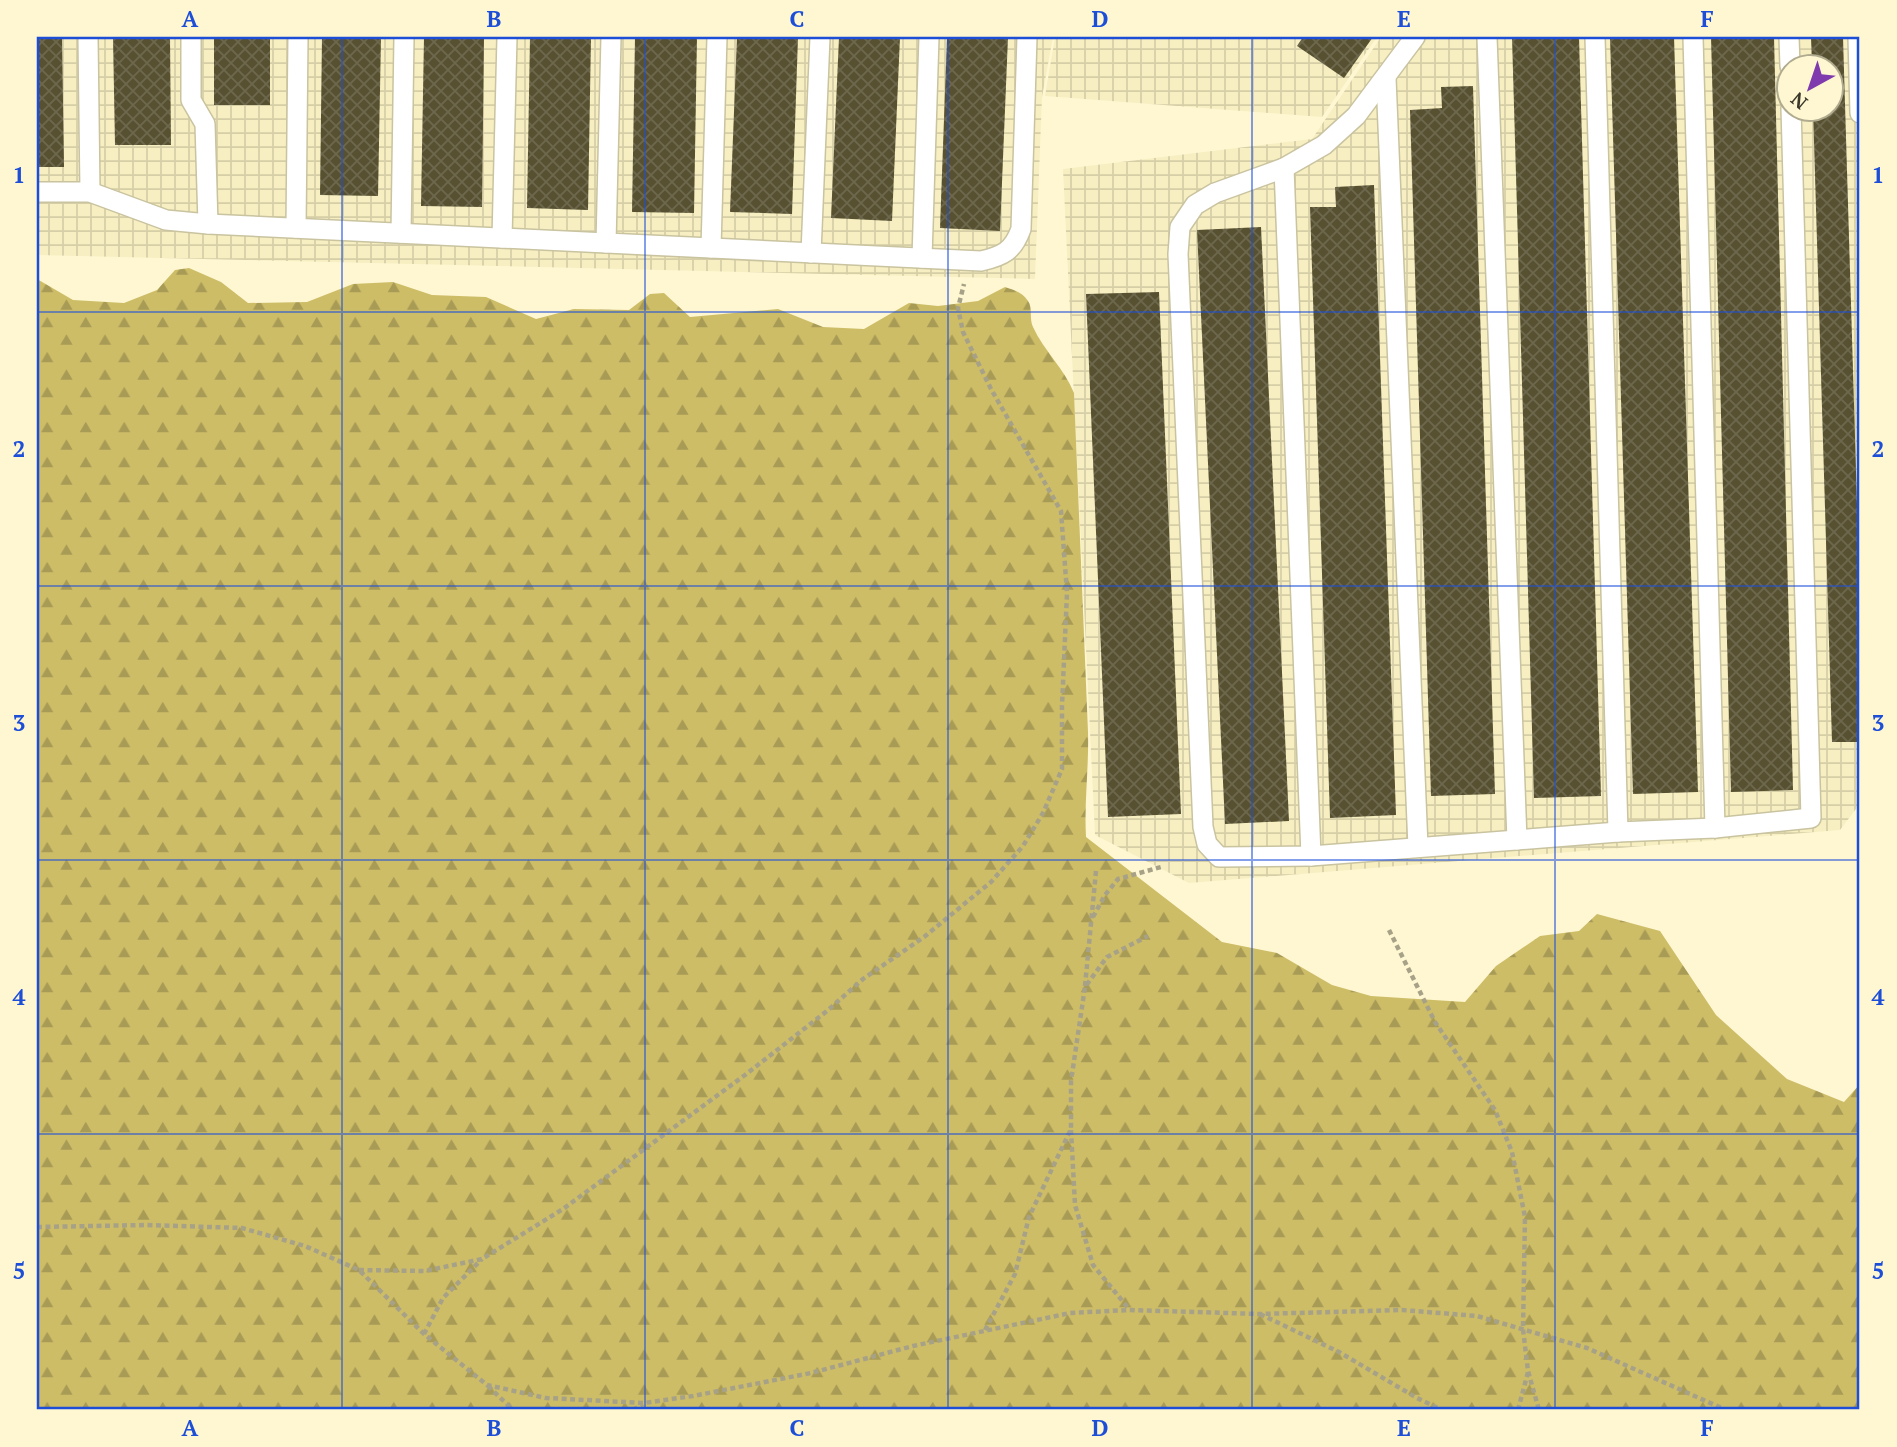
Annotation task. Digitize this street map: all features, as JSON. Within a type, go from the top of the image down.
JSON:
[{"type":"lane","points":[[88,37],[90,192]]},
{"type":"lane","points":[[191,37],[191,100],[205,124],[208,224]]},
{"type":"lane","points":[[296,228],[298,37]]},
{"type":"lane","points":[[401,233],[404,37]]},
{"type":"lane","points":[[502,238],[507,37]]},
{"type":"lane","points":[[606,243],[611,37]]},
{"type":"lane","points":[[711,248],[717,37]]},
{"type":"lane","points":[[811,253],[820,37]]},
{"type":"lane","points":[[922,258],[929,37]]},
{"type":"lane","points":[[37,192],[90,192],[166,220],[208,224],[981,261],[999,257],[1016,243],[1021,229],[1027,37]]},
{"type":"lane","points":[[1415,37],[1387,78],[1348,124],[1324,145],[1284,168],[1215,193],[1195,205],[1180,226],[1178,254],[1203,827],[1207,844],[1219,856],[1311,856],[1618,832],[1715,828],[1811,818],[1791,122]]},
{"type":"lane","points":[[1487,37],[1517,840]]},
{"type":"lane","points":[[1595,37],[1618,832]]},
{"type":"lane","points":[[1693,37],[1715,828]]},
{"type":"lane","points":[[1859,49],[1860,113]]},
{"type":"lane","points":[[1387,78],[1418,847]]},
{"type":"lane","points":[[1284,168],[1311,856]]},
{"type":"path","points":[[424,1334],[443,1298],[482,1259],[563,1209],[745,1075],[827,1011],[863,979],[923,937],[991,882],[1023,846],[1043,813],[1062,769],[1067,593],[1061,511],[991,389],[963,332],[958,308],[960,296],[966,280],[981,261]]},
{"type":"path","points":[[1091,921],[1105,895],[1118,879],[1161,867]]},
{"type":"path","points":[[1096,871],[1085,987],[1072,1081],[1071,1129],[1075,1205],[1093,1265],[1129,1310]]},
{"type":"path","points":[[1389,930],[1435,1022],[1495,1110],[1511,1153],[1525,1217],[1522,1329],[1528,1371],[1539,1410]]},
{"type":"path","points":[[1085,987],[1107,957],[1148,936]]},
{"type":"path","points":[[985,1330],[1015,1274],[1029,1217],[1071,1129]]},
{"type":"path","points":[[37,1227],[146,1225],[242,1228],[305,1246],[359,1270],[424,1334],[487,1385],[513,1410]]},
{"type":"path","points":[[359,1270],[425,1271],[482,1259]]},
{"type":"path","points":[[487,1385],[547,1398],[644,1403],[784,1378],[985,1330],[1070,1313],[1129,1310],[1260,1314],[1402,1310],[1476,1316],[1587,1348],[1726,1410]]},
{"type":"path","points":[[1260,1314],[1339,1352],[1416,1398],[1442,1410]]},
{"type":"path","points":[[1518,1410],[1528,1371]]},
{"type":"path","points":[[633,1410],[644,1403]]},
{"type":"shaded area","points":[[37,37],[1053,37],[1042,97],[1035,279],[37,255]]},
{"type":"shaded area","points":[[1055,37],[1377,37],[1322,117],[1045,96]]},
{"type":"shaded area","points":[[1381,37],[1860,37],[1860,796],[1856,809],[1840,830],[1189,883],[1095,835],[1063,169],[1312,139]]},
{"type":"green space","points":[[189,268],[221,282],[248,303],[307,302],[353,284],[393,282],[432,295],[486,297],[536,319],[574,309],[629,310],[650,294],[664,293],[690,317],[778,309],[823,327],[864,329],[909,303],[938,306],[978,301],[1005,287],[1020,293],[1029,304],[1032,324],[1038,336],[1074,393],[1088,732],[1086,837],[1222,942],[1277,953],[1332,985],[1371,996],[1465,1002],[1496,966],[1540,936],[1579,931],[1597,914],[1660,931],[1716,1015],[1787,1079],[1844,1102],[1860,1084],[1860,1410],[37,1410],[37,279],[73,300],[124,303],[157,290],[175,270]]},
{"type":"building","points":[[37,37],[62,37],[64,167],[37,167]]},
{"type":"building","points":[[113,37],[170,37],[171,145],[115,145]]},
{"type":"building","points":[[214,37],[270,37],[270,105],[214,105]]},
{"type":"building","points":[[322,37],[381,37],[378,196],[320,195]]},
{"type":"building","points":[[424,37],[484,37],[482,207],[421,206]]},
{"type":"building","points":[[530,37],[591,37],[588,210],[527,208]]},
{"type":"building","points":[[635,37],[697,37],[694,213],[632,212]]},
{"type":"building","points":[[737,37],[798,37],[792,214],[730,212]]},
{"type":"building","points":[[839,37],[900,37],[892,221],[831,218]]},
{"type":"building","points":[[947,37],[1008,37],[1000,231],[940,228]]},
{"type":"building","points":[[1303,37],[1373,37],[1344,78],[1297,46]]},
{"type":"building","points":[[1512,37],[1579,37],[1601,796],[1534,798]]},
{"type":"building","points":[[1610,37],[1674,37],[1698,792],[1633,794]]},
{"type":"building","points":[[1711,37],[1774,37],[1774,122],[1776,122],[1793,790],[1731,792]]},
{"type":"building","points":[[1811,37],[1843,37],[1843,52],[1812,52]]},
{"type":"building","points":[[1844,70],[1860,604],[1860,742],[1832,742],[1813,122],[1844,122]]},
{"type":"building","points":[[1473,86],[1495,794],[1431,796],[1410,110],[1442,108],[1441,87]]},
{"type":"building","points":[[1374,185],[1396,815],[1330,818],[1310,207],[1336,207],[1335,187]]},
{"type":"building","points":[[1261,227],[1289,821],[1225,824],[1197,230]]},
{"type":"building","points":[[1159,292],[1181,814],[1108,817],[1086,294]]}]
